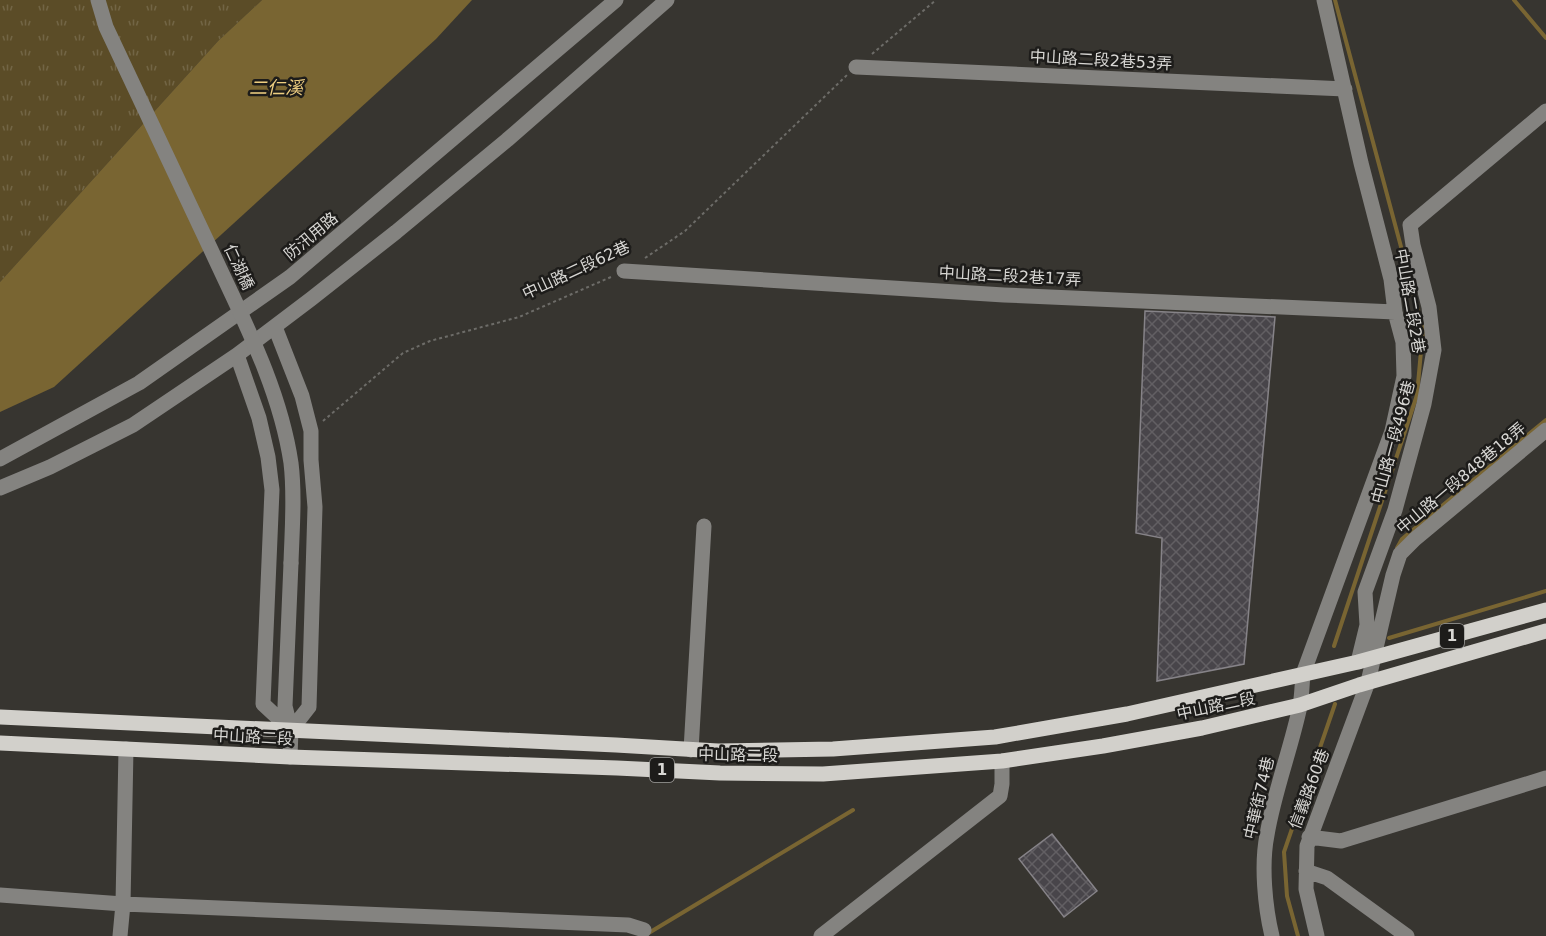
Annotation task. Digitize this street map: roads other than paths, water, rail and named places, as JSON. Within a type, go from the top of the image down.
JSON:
[{"type":"main road","name":"1","points":[[1358,662],[1546,610]]},
{"type":"main road","name":"1","points":[[1364,684],[1546,631]]},
{"type":"main road","name":"中山路二段","points":[[0,717],[691,750],[833,749],[995,737],[1127,714],[1358,662]]},
{"type":"main road","name":"中山路二段","points":[[0,743],[290,757],[754,774],[823,774],[1002,760],[1103,746],[1202,728],[1300,705],[1364,684]]},
{"type":"street","name":"仁湖橋","points":[[98,0],[106,27],[238,307],[278,405],[291,463],[293,506],[285,706],[291,730]]},
{"type":"street","name":"防汛用路","points":[[0,459],[139,383],[290,277],[616,0]]},
{"type":"street","points":[[0,488],[50,467],[133,425],[237,355],[396,232],[507,140],[667,0]]},
{"type":"street","name":"中山路二段2巷","points":[[1300,705],[1309,672],[1392,431],[1404,376],[1403,342],[1395,312],[1391,279],[1361,163],[1324,0]]},
{"type":"street","name":"中山路二段2巷53弄","points":[[856,67],[1345,89]]},
{"type":"street","name":"中山路一段496巷","points":[[1358,662],[1367,625],[1365,592],[1395,510],[1424,404],[1434,350],[1429,307],[1410,225],[1546,111]]},
{"type":"street","name":"中山路二段2巷17弄","points":[[624,271],[1004,295],[1395,312]]},
{"type":"street","points":[[275,327],[302,396],[310,431],[315,507],[309,707],[291,730],[290,757]]},
{"type":"street","points":[[237,355],[259,418],[268,457],[272,490],[263,704],[291,730]]},
{"type":"street","name":"中山路一段848巷18弄","points":[[1373,658],[1400,554],[1546,430]]},
{"type":"street","points":[[691,750],[704,526]]},
{"type":"street","name":"信義路60巷","points":[[1317,936],[1306,889],[1307,846],[1373,658]]},
{"type":"street","name":"中華街74巷","points":[[1272,936],[1269,925],[1264,860],[1266,836],[1300,705]]},
{"type":"street","points":[[120,936],[123,904],[126,749]]},
{"type":"street","points":[[821,936],[1000,796],[1002,760]]},
{"type":"street","points":[[1310,837],[1341,841],[1546,778]]},
{"type":"street","points":[[1306,871],[1327,878],[1407,936]]},
{"type":"street","points":[[0,895],[123,904],[628,925],[644,930]]},
{"type":"water","name":"二仁溪","points":[[262,0],[472,0],[436,39],[54,387],[0,412],[0,282],[218,41]]},
{"type":"waterway","points":[[1334,646],[1417,395],[1423,329],[1335,0]]},
{"type":"waterway","points":[[1514,0],[1546,38]]},
{"type":"waterway","points":[[1397,548],[1402,539],[1546,420]]},
{"type":"waterway","points":[[1389,638],[1546,591]]},
{"type":"waterway","points":[[1298,936],[1287,896],[1284,852],[1335,704]]},
{"type":"waterway","points":[[647,934],[853,810]]}]
